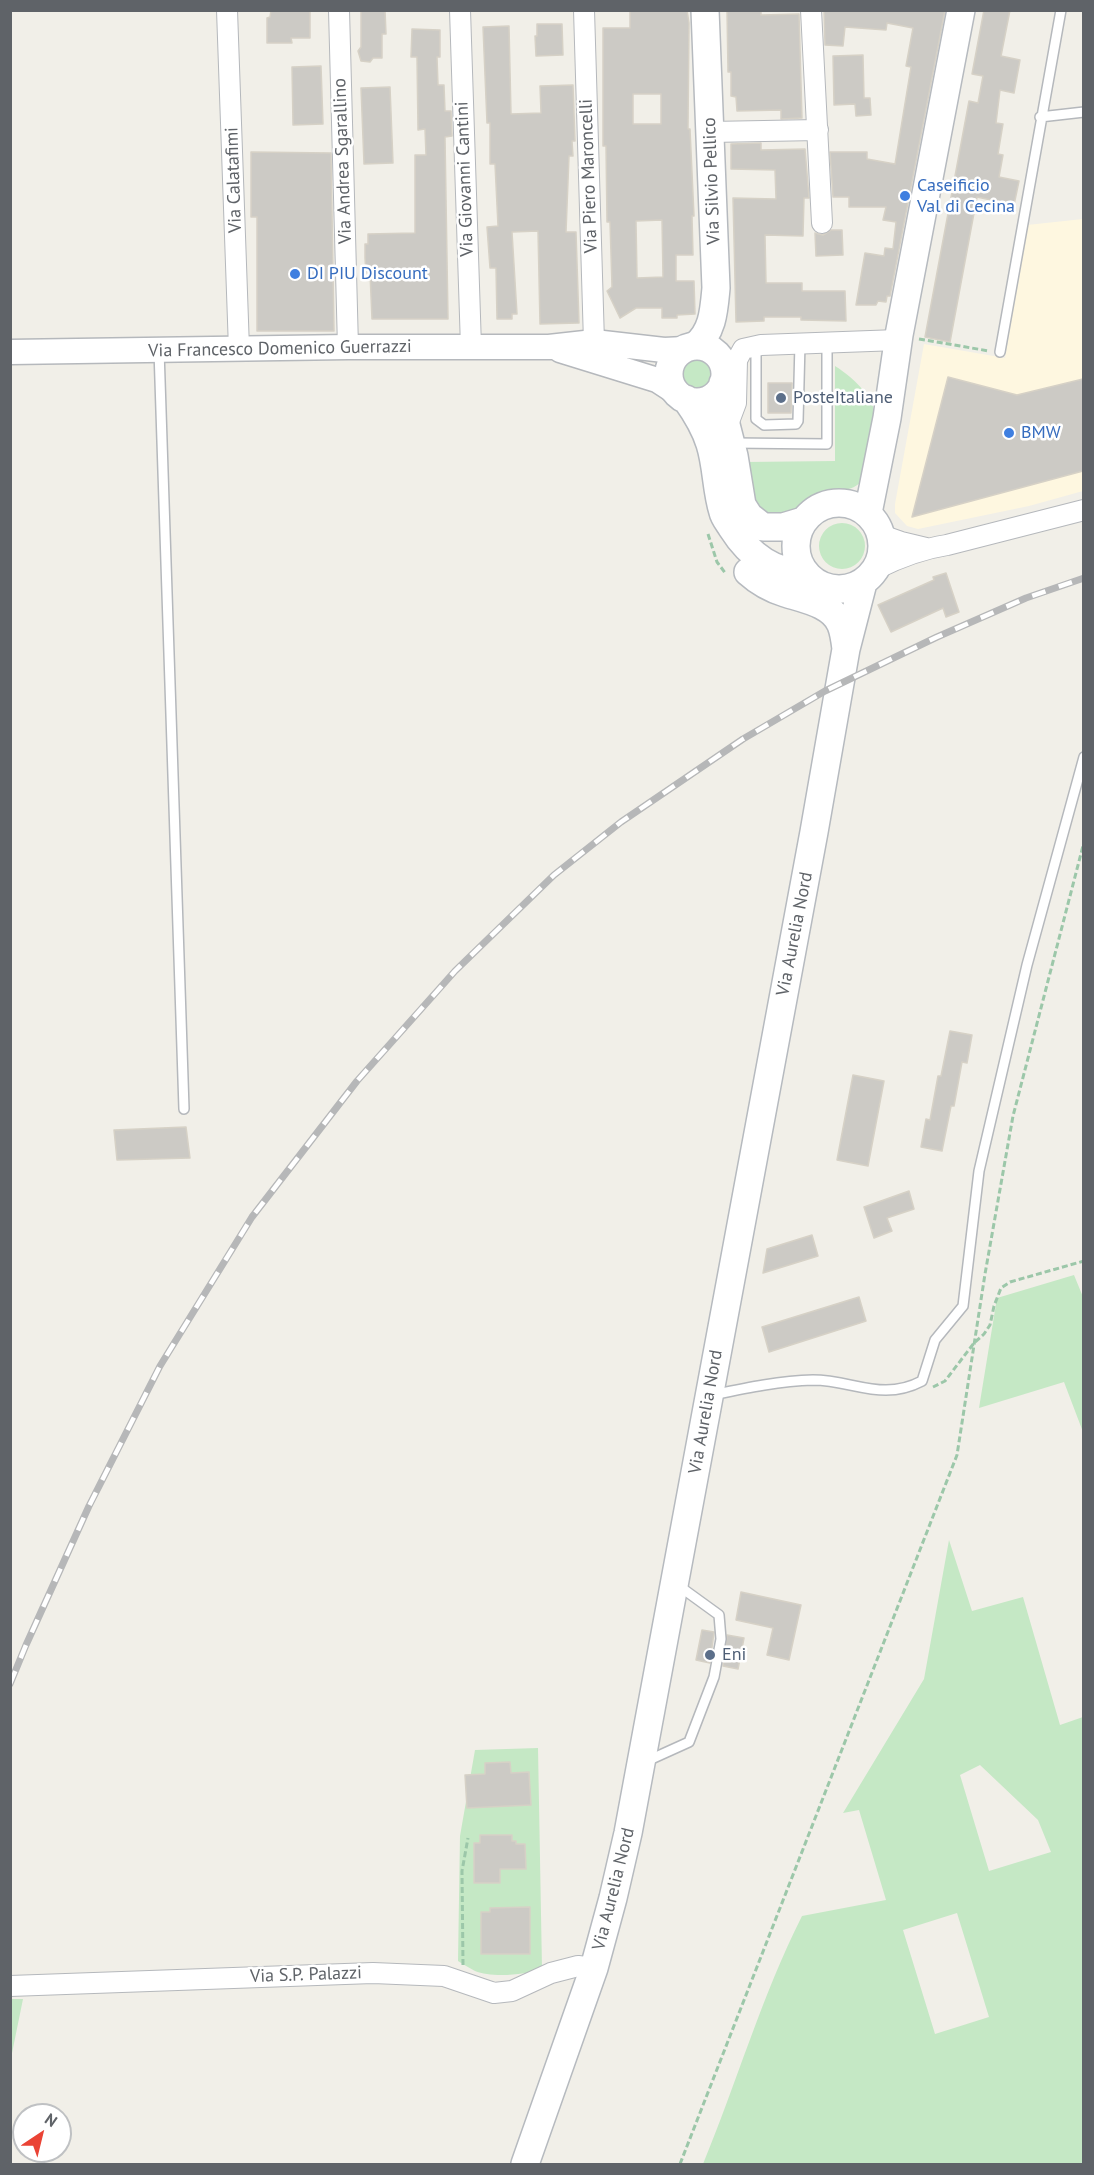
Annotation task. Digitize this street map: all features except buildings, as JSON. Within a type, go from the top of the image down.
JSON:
[{"type":"main road","name":"Via Silvio Pellico","points":[[690,347],[703,340],[706,334],[713,313],[716,288],[705,10]]},
{"type":"main road","points":[[875,524],[855,505],[841,502],[827,504],[814,510],[803,521],[797,534],[795,548],[798,561],[806,574],[815,582],[827,588],[839,590],[851,588],[870,576],[881,558],[875,524],[898,338],[961,10]]},
{"type":"main road","points":[[723,383],[712,397],[695,402],[682,396],[669,378],[669,369],[677,353],[690,347],[712,351],[719,357],[725,374],[722,400],[742,505],[749,516],[763,527],[783,527],[803,521]]},
{"type":"main road","name":"Via Francesco Domenico Guerrazzi","points":[[682,396],[699,418],[710,444],[715,519],[741,563],[761,581],[784,593],[816,603],[835,616],[841,625],[846,649]]},
{"type":"main road","name":"Via Francesco Domenico Guerrazzi","points":[[715,519],[753,554],[779,570],[806,574]]},
{"type":"main road","name":"Via Aurelia Nord","points":[[525,2164],[594,1968],[613,1898],[642,1763],[846,649],[870,576]]},
{"type":"street","name":"Via Calatafimi","points":[[227,10],[239,349]]},
{"type":"street","name":"Via Andrea Sgarallino","points":[[339,10],[348,347]]},
{"type":"street","name":"Via Giovanni Cantini","points":[[460,10],[471,346]]},
{"type":"street","name":"Via Piero Maroncelli","points":[[584,10],[594,342]]},
{"type":"street","points":[[811,10],[822,223]]},
{"type":"street","points":[[710,132],[818,130]]},
{"type":"street","points":[[729,435],[736,403],[739,354],[743,349],[756,345],[898,338]]},
{"type":"street","name":"Via Francesco Domenico Guerrazzi","points":[[10,352],[348,347],[549,347],[594,342],[664,350],[690,347]]},
{"type":"street","name":"Via Francesco Domenico Guerrazzi","points":[[549,347],[657,380],[682,396]]},
{"type":"street","points":[[870,576],[900,557],[926,548],[947,545],[1083,510]]},
{"type":"street","points":[[875,524],[926,548]]},
{"type":"street","name":"Via S.P. Palazzi","points":[[10,1986],[373,1973],[444,1976],[494,1992],[512,1991],[551,1973],[578,1966],[594,1968]]},
{"type":"lane","points":[[1000,352],[1040,117],[1061,10]]},
{"type":"lane","points":[[1040,117],[1083,112]]},
{"type":"lane","points":[[729,435],[827,444],[827,343]]},
{"type":"lane","points":[[756,345],[756,419],[764,425],[796,424],[798,421],[800,344]]},
{"type":"lane","points":[[159,350],[184,1109]]},
{"type":"lane","points":[[709,1395],[768,1383],[816,1380],[889,1392],[909,1388],[922,1381],[935,1340],[963,1306],[979,1171],[1027,965],[1083,757]]},
{"type":"lane","points":[[642,1763],[689,1742],[714,1677],[722,1639],[719,1615],[674,1582]]},
{"type":"path","points":[[898,338],[1000,352]]},
{"type":"path","points":[[715,519],[711,544],[717,562],[729,579]]},
{"type":"path","points":[[680,2164],[957,1455],[1013,1116],[1083,842]]},
{"type":"path","points":[[922,1381],[931,1388],[945,1381],[990,1325],[994,1305],[1002,1288],[1010,1282],[1083,1261]]},
{"type":"path","points":[[464,1982],[462,1871],[468,1838]]},
{"type":"shaded area","points":[[1083,219],[1083,491],[1029,506],[918,529],[907,526],[895,513],[895,504],[924,344],[1005,358],[1027,225]]},
{"type":"green space","points":[[697,356],[710,361],[715,374],[710,387],[697,392],[684,387],[679,374],[684,361]]},
{"type":"green space","points":[[835,366],[859,385],[875,411],[876,431],[861,482],[846,490],[820,495],[784,518],[753,511],[745,462],[835,461]]},
{"type":"green space","points":[[842,523],[858,530],[865,546],[858,562],[842,569],[826,562],[819,546],[826,530]]},
{"type":"green space","points":[[1074,1275],[1083,1297],[1083,1432],[1064,1382],[979,1408],[997,1298]]},
{"type":"green space","points":[[949,1540],[972,1611],[1023,1597],[1060,1725],[1083,1717],[1083,2164],[703,2164],[774,1977],[802,1916],[886,1900],[859,1810],[843,1813],[924,1679]],"holes":[[[980,1765],[1038,1820],[1051,1852],[989,1871],[960,1775]],[[957,1913],[989,2017],[935,2034],[903,1930]]]},
{"type":"green space","points":[[538,1748],[542,1969],[508,1975],[482,1973],[458,1961],[460,1836],[475,1750]]},
{"type":"green space","points":[[10,1999],[23,1999],[11,2058]]},
{"type":"railway","points":[[10,1684],[89,1506],[160,1366],[252,1217],[357,1081],[455,971],[554,875],[621,822],[743,739],[825,691],[937,637],[1026,598],[1084,578]]},
{"type":"place","name":"Caseificio Val di Cecina","points":[[905,196]]},
{"type":"place","name":"DI PIU Discount","points":[[295,274]]},
{"type":"place","name":"PosteItaliane","points":[[781,398]]},
{"type":"place","name":"BMW","points":[[1009,433]]},
{"type":"place","name":"Eni","points":[[710,1655]]}]
